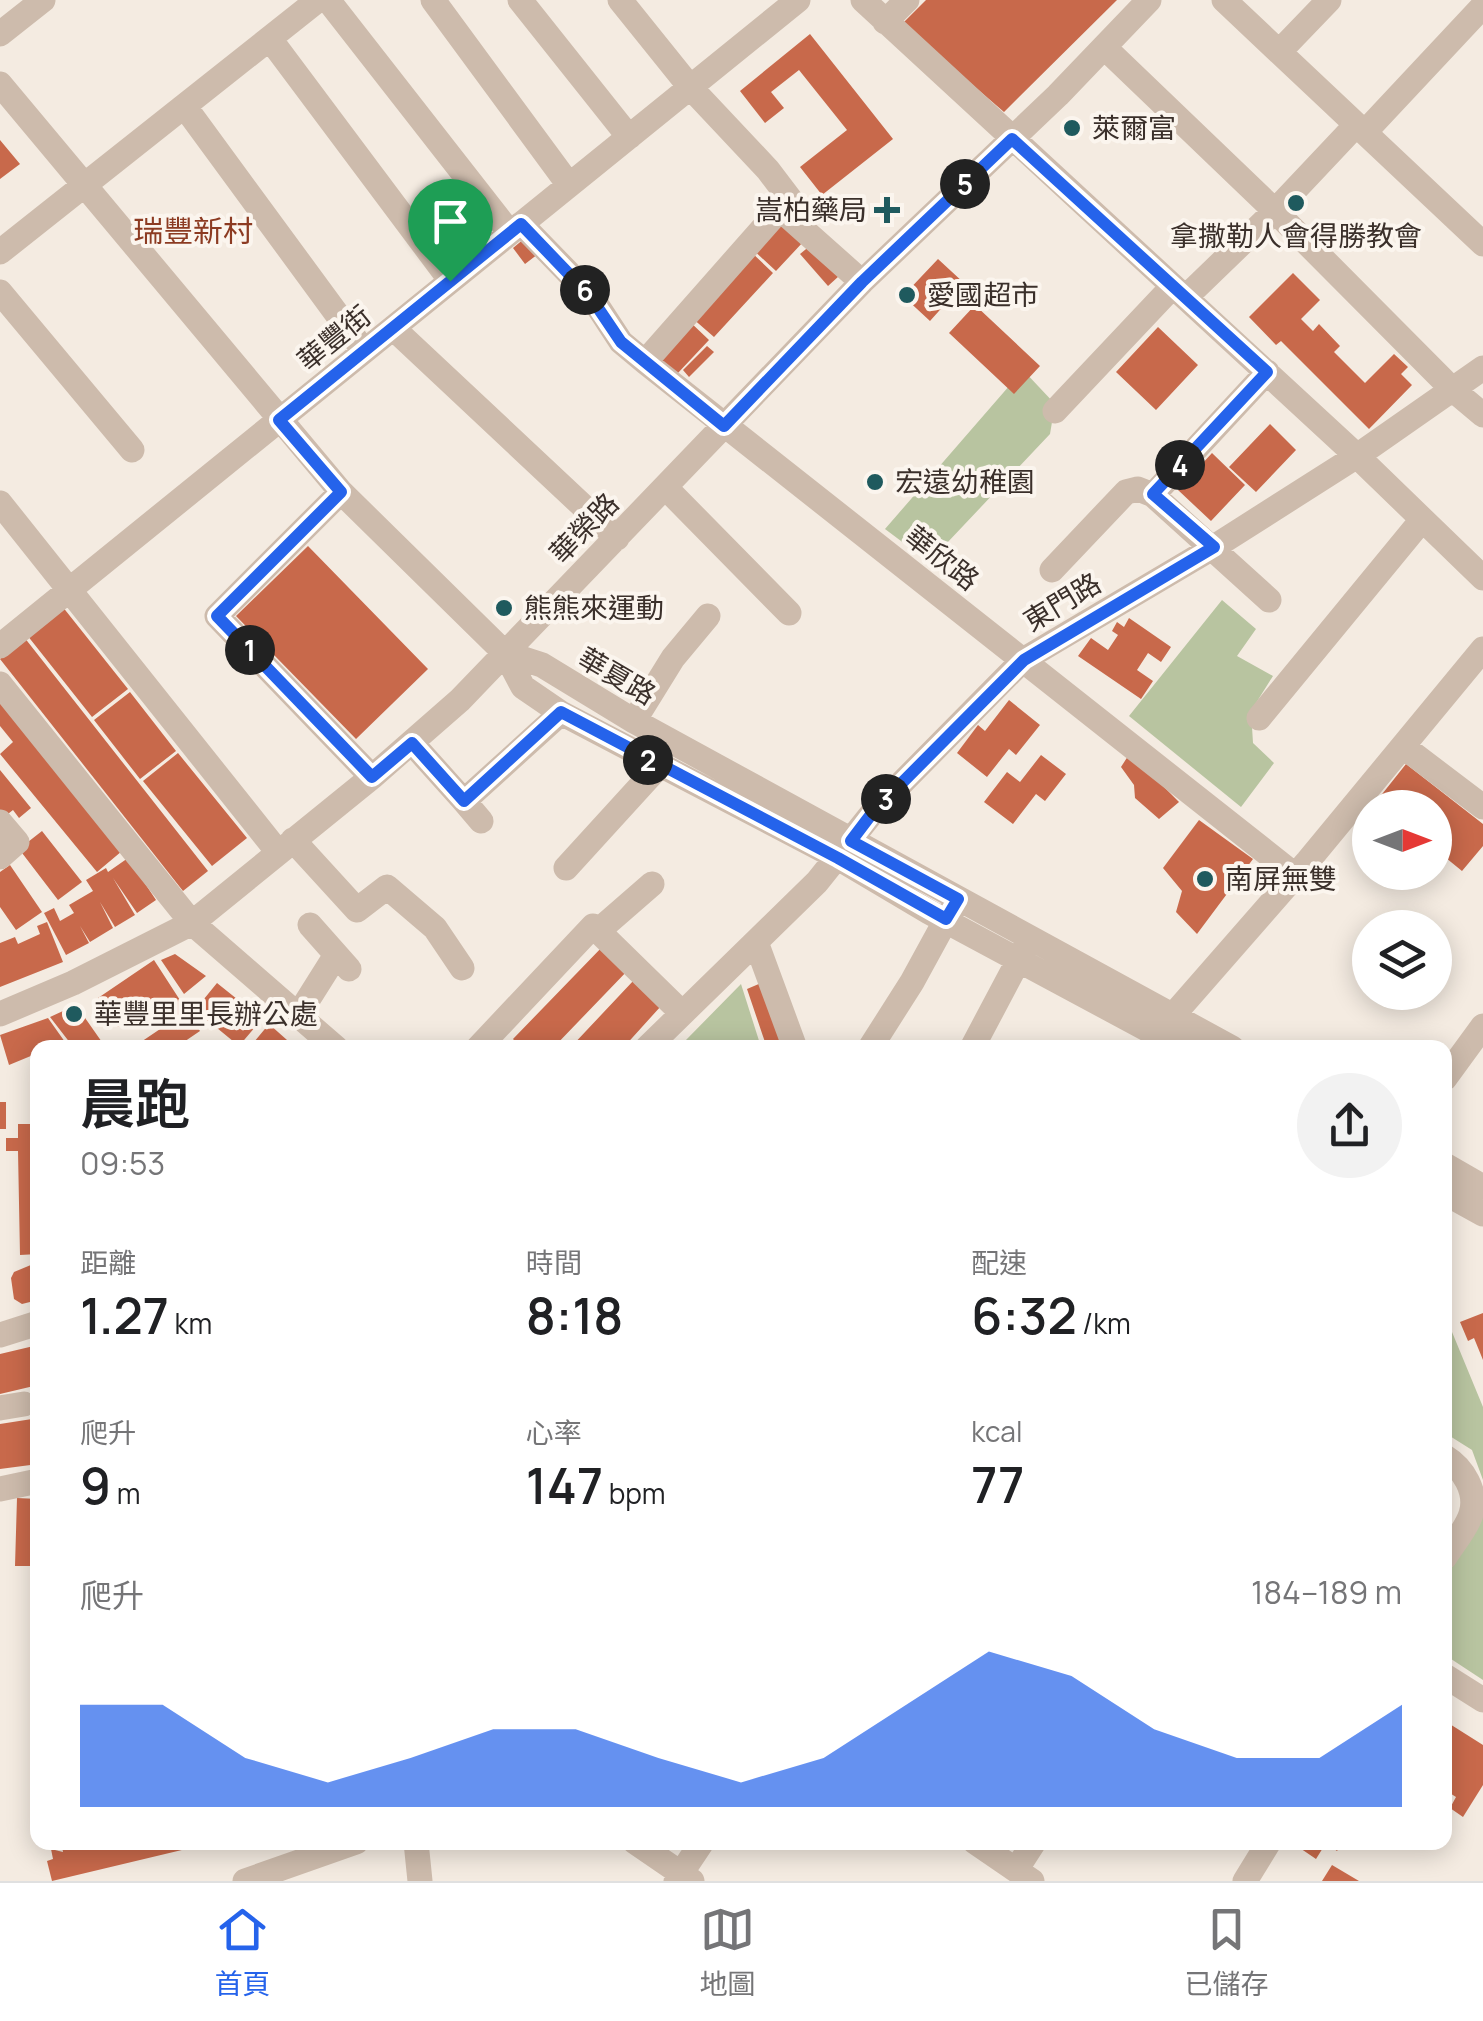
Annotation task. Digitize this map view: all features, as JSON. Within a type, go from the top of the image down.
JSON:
[{"type":"street","points":[[0,34],[44,0]]},
{"type":"street","points":[[0,252],[318,0]]},
{"type":"street","name":"華欣路","points":[[328,0],[516,229],[590,296],[621,342],[1296,876]]},
{"type":"street","points":[[433,0],[569,185]]},
{"type":"street","points":[[520,0],[629,137]]},
{"type":"street","name":"華豐街","points":[[0,646],[798,0]]},
{"type":"street","points":[[863,0],[1267,372],[1483,578]]},
{"type":"street","points":[[885,22],[907,0]]},
{"type":"street","name":"華榮路","points":[[0,1014],[73,983],[192,922],[412,743],[505,653],[862,282],[1012,139],[1148,0]]},
{"type":"street","points":[[1224,0],[1483,244]]},
{"type":"street","points":[[1280,52],[1330,0]]},
{"type":"street","points":[[633,6],[690,87],[768,170],[785,204],[862,282]]},
{"type":"street","points":[[1055,412],[1180,292],[1275,210],[1483,6]]},
{"type":"street","points":[[270,39],[450,281]]},
{"type":"street","points":[[1104,47],[1483,415]]},
{"type":"street","points":[[0,84],[341,492],[505,653]]},
{"type":"street","points":[[185,107],[364,352]]},
{"type":"street","points":[[645,362],[785,204]]},
{"type":"street","points":[[0,292],[132,450]]},
{"type":"street","points":[[394,328],[617,538]]},
{"type":"street","name":"東門路","points":[[655,1040],[756,942],[845,849],[873,812],[1024,660],[1214,547],[1357,456],[1483,368]]},
{"type":"street","points":[[1153,494],[1267,372]]},
{"type":"street","points":[[665,487],[789,613]]},
{"type":"street","points":[[1052,570],[1126,492],[1138,489],[1153,494],[1269,600]]},
{"type":"street","points":[[341,492],[217,616],[372,777]]},
{"type":"street","points":[[0,503],[68,591],[286,846],[357,910],[388,887],[435,928],[462,968]]},
{"type":"street","points":[[1259,718],[1422,521]]},
{"type":"street","points":[[634,721],[673,658],[708,616]]},
{"type":"street","points":[[1158,1032],[1296,876],[1483,649]]},
{"type":"street","name":"華夏路","points":[[505,653],[523,687],[561,712],[659,766],[845,849]]},
{"type":"street","name":"華夏路","points":[[505,653],[542,665],[1158,1032],[1195,1040]]},
{"type":"street","points":[[0,684],[192,922],[326,1040]]},
{"type":"street","points":[[412,743],[472,811],[561,712]]},
{"type":"street","points":[[1404,747],[1483,808]]},
{"type":"street","points":[[566,868],[659,766]]},
{"type":"street","points":[[0,822],[8,849]]},
{"type":"street","points":[[486,1040],[595,928],[652,884]]},
{"type":"street","points":[[875,1040],[952,909]]},
{"type":"street","points":[[297,1017],[343,962],[310,925]]},
{"type":"street","points":[[595,928],[681,1012]]},
{"type":"street","points":[[756,942],[792,1040]]},
{"type":"street","points":[[976,1040],[1025,950]]},
{"type":"street","points":[[1452,1068],[1483,1026]]},
{"type":"street","points":[[1452,1169],[1483,1187]]},
{"type":"street","points":[[1452,1197],[1483,1214]]},
{"type":"street","points":[[0,1335],[30,1326]]},
{"type":"street","points":[[1452,1462],[1468,1482],[1472,1515],[1452,1546]]},
{"type":"street","points":[[0,1511],[18,1485]]},
{"type":"street","points":[[1452,1680],[1483,1700]]},
{"type":"street","points":[[245,1881],[333,1850]]},
{"type":"street","points":[[417,1850],[420,1881]]},
{"type":"street","points":[[645,1850],[683,1879],[698,1850]]},
{"type":"street","points":[[987,1850],[1024,1876],[1032,1850]]},
{"type":"street","points":[[1245,1881],[1264,1850]]},
{"type":"green space","points":[[1023,370],[1055,404],[1050,434],[929,562],[885,529]]},
{"type":"green space","points":[[1222,600],[1256,629],[1237,656],[1273,676],[1251,711],[1253,743],[1274,763],[1241,807],[1129,716]]},
{"type":"green space","points":[[741,984],[759,1040],[686,1040]]},
{"type":"green space","points":[[1452,1332],[1483,1407],[1483,1480],[1472,1450],[1452,1437]]},
{"type":"green space","points":[[1483,1507],[1483,1680],[1452,1660],[1452,1567],[1481,1521]]},
{"type":"building","points":[[926,0],[1117,0],[1004,112],[902,24]]},
{"type":"building","points":[[810,34],[893,139],[822,195],[800,167],[847,130],[799,70],[771,92],[784,108],[765,123],[740,91]]},
{"type":"building","points":[[0,140],[20,164],[0,179]]},
{"type":"building","points":[[777,216],[804,241],[776,271],[750,247]]},
{"type":"building","points":[[525,238],[538,254],[525,264],[513,248]]},
{"type":"building","points":[[811,245],[839,276],[828,286],[800,254]]},
{"type":"building","points":[[749,250],[773,273],[714,337],[691,317]]},
{"type":"building","points":[[938,259],[964,283],[930,321],[903,296]]},
{"type":"building","points":[[1293,273],[1320,300],[1301,319],[1313,331],[1319,324],[1340,346],[1334,352],[1365,383],[1394,354],[1408,367],[1401,374],[1412,385],[1369,429],[1281,341],[1276,345],[1249,317]]},
{"type":"building","points":[[975,305],[1040,366],[1014,394],[949,333]]},
{"type":"building","points":[[688,320],[709,340],[677,374],[655,355]]},
{"type":"building","points":[[1158,327],[1198,365],[1156,410],[1116,372]]},
{"type":"building","points":[[707,346],[714,352],[689,377],[683,370]]},
{"type":"building","points":[[1270,424],[1296,450],[1256,492],[1229,467]]},
{"type":"building","points":[[1212,453],[1245,485],[1211,521],[1178,490]]},
{"type":"building","points":[[308,546],[428,669],[356,739],[236,616]]},
{"type":"building","points":[[62,606],[128,689],[92,717],[27,635]]},
{"type":"building","points":[[1129,618],[1171,647],[1161,662],[1148,653],[1137,670],[1153,681],[1141,699],[1078,656],[1091,638],[1108,650],[1118,635],[1112,631],[1117,622],[1124,627]]},
{"type":"building","points":[[24,637],[208,871],[183,891],[0,659]]},
{"type":"building","points":[[130,692],[176,751],[140,779],[94,720]]},
{"type":"building","points":[[0,699],[122,851],[97,872],[0,754],[13,742],[0,726]]},
{"type":"building","points":[[1009,700],[1040,725],[1016,755],[1009,749],[987,777],[957,753],[978,725],[985,731]]},
{"type":"building","points":[[178,753],[247,838],[212,866],[143,781]]},
{"type":"building","points":[[1130,753],[1179,802],[1159,819],[1135,798],[1134,785],[1121,767]]},
{"type":"building","points":[[1041,755],[1066,774],[1045,801],[1036,794],[1013,824],[984,802],[1007,772],[1020,782]]},
{"type":"building","points":[[1406,764],[1439,790],[1385,790]]},
{"type":"building","points":[[0,770],[31,808],[19,818],[13,810],[4,817],[0,812]]},
{"type":"building","points":[[1452,800],[1483,824],[1483,846],[1462,871],[1452,863]]},
{"type":"building","name":"南屏無雙","points":[[1199,820],[1253,859],[1197,934],[1176,912],[1182,891],[1163,868]]},
{"type":"building","points":[[42,831],[82,882],[58,900],[19,849]]},
{"type":"building","points":[[128,858],[156,900],[137,913],[113,878],[135,915],[115,927],[100,902],[113,928],[90,942],[80,926],[89,943],[66,955],[44,913],[54,908],[60,921],[74,913],[69,905],[93,891],[86,880],[106,868],[108,872]]},
{"type":"building","points":[[10,865],[42,912],[16,930],[0,907],[0,872]]},
{"type":"building","points":[[47,922],[63,962],[0,987],[0,943],[15,937],[18,944],[40,934],[37,926]]},
{"type":"building","points":[[605,944],[630,968],[561,1040],[513,1039]]},
{"type":"building","points":[[175,954],[206,976],[184,994],[161,960]]},
{"type":"building","points":[[154,960],[200,1031],[187,1040],[144,1040],[172,1021],[159,1000],[118,1027],[98,998]]},
{"type":"building","points":[[634,980],[661,1006],[630,1040],[578,1040]]},
{"type":"building","points":[[766,981],[788,1040],[764,1040],[747,989]]},
{"type":"building","points":[[217,983],[262,1019],[244,1040],[232,1040],[195,1010]]},
{"type":"building","points":[[76,1005],[100,1040],[68,1040],[50,1017]]},
{"type":"building","points":[[48,1018],[64,1040],[30,1040],[30,1056],[9,1065],[0,1035]]},
{"type":"building","points":[[269,1024],[287,1040],[256,1040]]},
{"type":"building","points":[[0,1102],[6,1102],[6,1129],[0,1129]]},
{"type":"building","points":[[18,1124],[30,1124],[30,1254],[20,1255],[18,1151],[6,1151],[6,1138],[18,1138]]},
{"type":"building","points":[[30,1265],[30,1302],[22,1304],[14,1299],[14,1272]]},
{"type":"building","points":[[1483,1313],[1483,1360],[1474,1338],[1468,1341],[1460,1322]]},
{"type":"building","points":[[30,1347],[30,1387],[0,1394],[0,1354]]},
{"type":"building","points":[[30,1419],[30,1465],[0,1469],[0,1424]]},
{"type":"building","points":[[17,1498],[30,1499],[30,1566],[15,1566]]},
{"type":"building","points":[[1452,1725],[1483,1745],[1483,1785],[1463,1817],[1452,1809],[1456,1797],[1452,1794]]},
{"type":"building","points":[[51,1850],[182,1850],[52,1881],[47,1861],[53,1859]]},
{"type":"building","points":[[1303,1850],[1322,1850],[1316,1859]]},
{"type":"building","points":[[1332,1865],[1359,1881],[1322,1881]]},
{"type":"place","name":"萊爾富","points":[[1072,128]]},
{"type":"place","name":"拿撒勒人會得勝教會","points":[[1296,203]]},
{"type":"place","name":"嵩柏藥局","points":[[887,210]]},
{"type":"place","name":"愛國超市","points":[[907,295]]},
{"type":"place","name":"宏遠幼稚園","points":[[875,482]]},
{"type":"place","name":"熊熊來運動","points":[[504,608]]},
{"type":"place","name":"南屏無雙","points":[[1205,879]]},
{"type":"place","name":"華豐里里長辦公處","points":[[74,1014]]},
{"type":"district","name":"瑞豐新村","points":[[193,232]]},
{"type":"route","points":[[1012,139],[1267,372],[1153,494],[1214,547],[1024,660],[873,812],[851,841],[958,899],[946,919],[561,712],[464,801],[412,743],[372,777],[217,616],[341,492],[279,420],[450,281],[521,224],[590,296],[621,342],[724,426],[862,282],[1012,139]]}]
